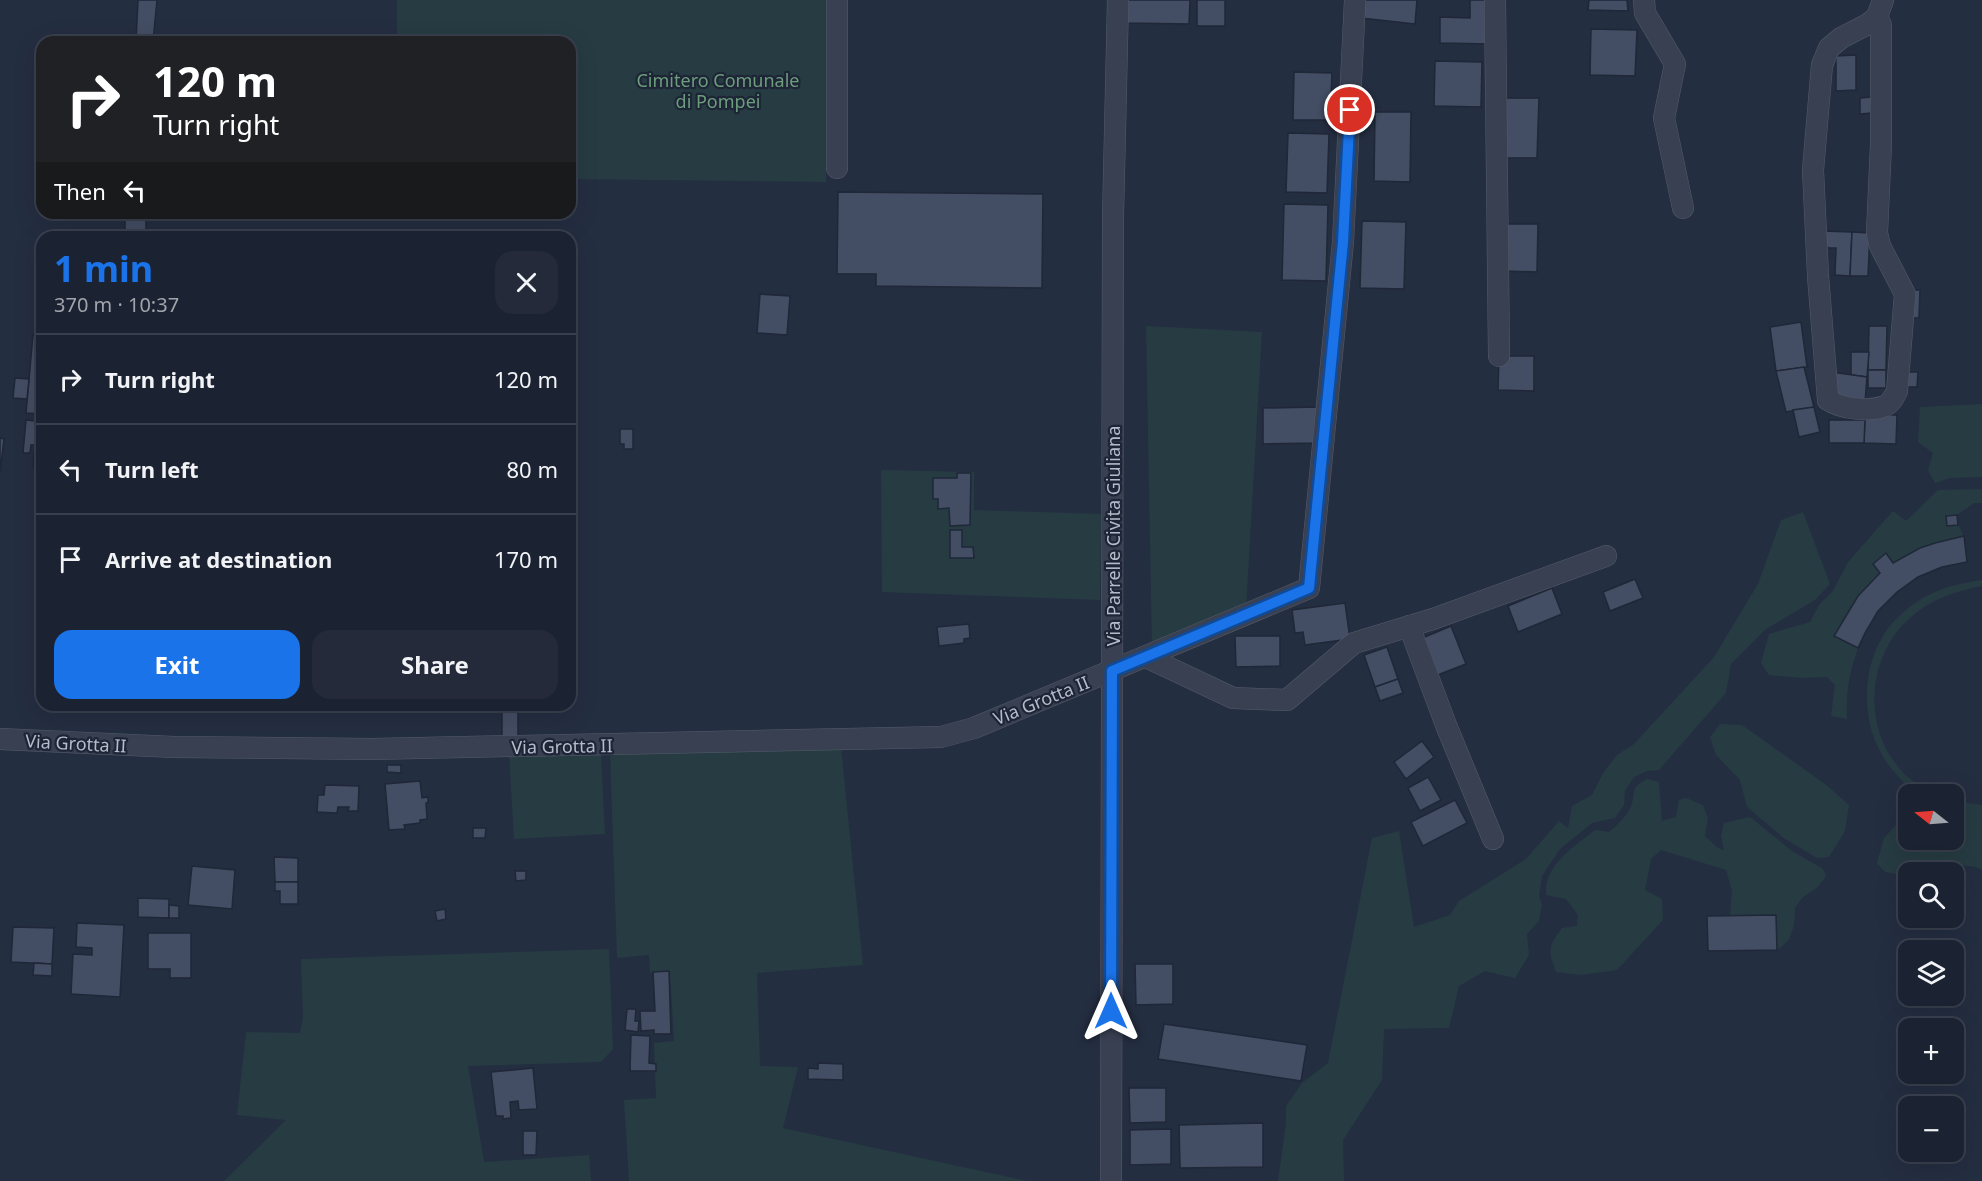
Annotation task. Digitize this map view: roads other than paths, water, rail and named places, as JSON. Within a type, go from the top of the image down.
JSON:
[{"type":"street","points":[[837,0],[837,168]]},
{"type":"street","name":"Via Parrelle Civita Giuliana","points":[[1110,1181],[1113,229],[1118,0]]},
{"type":"street","name":"Via Grotta II","points":[[0,739],[174,747],[372,749],[941,737],[974,728],[1309,588],[1343,242],[1355,0]]},
{"type":"street","points":[[1495,0],[1498,356]]},
{"type":"street","points":[[1644,0],[1645,13],[1674,64],[1664,118],[1683,208]]},
{"type":"street","points":[[1880,8],[1881,144],[1877,233],[1880,246],[1905,294],[1897,391],[1886,406],[1862,409],[1838,406],[1828,400],[1818,276],[1813,170],[1821,65],[1829,48],[1841,38],[1868,24],[1880,8]]},
{"type":"street","points":[[1146,657],[1233,698],[1287,700],[1354,643],[1409,626],[1606,556]]},
{"type":"street","points":[[1409,626],[1446,725],[1493,839]]},
{"type":"park label","name":"Cimitero Comunale di Pompei","points":[[718,90]]}]
